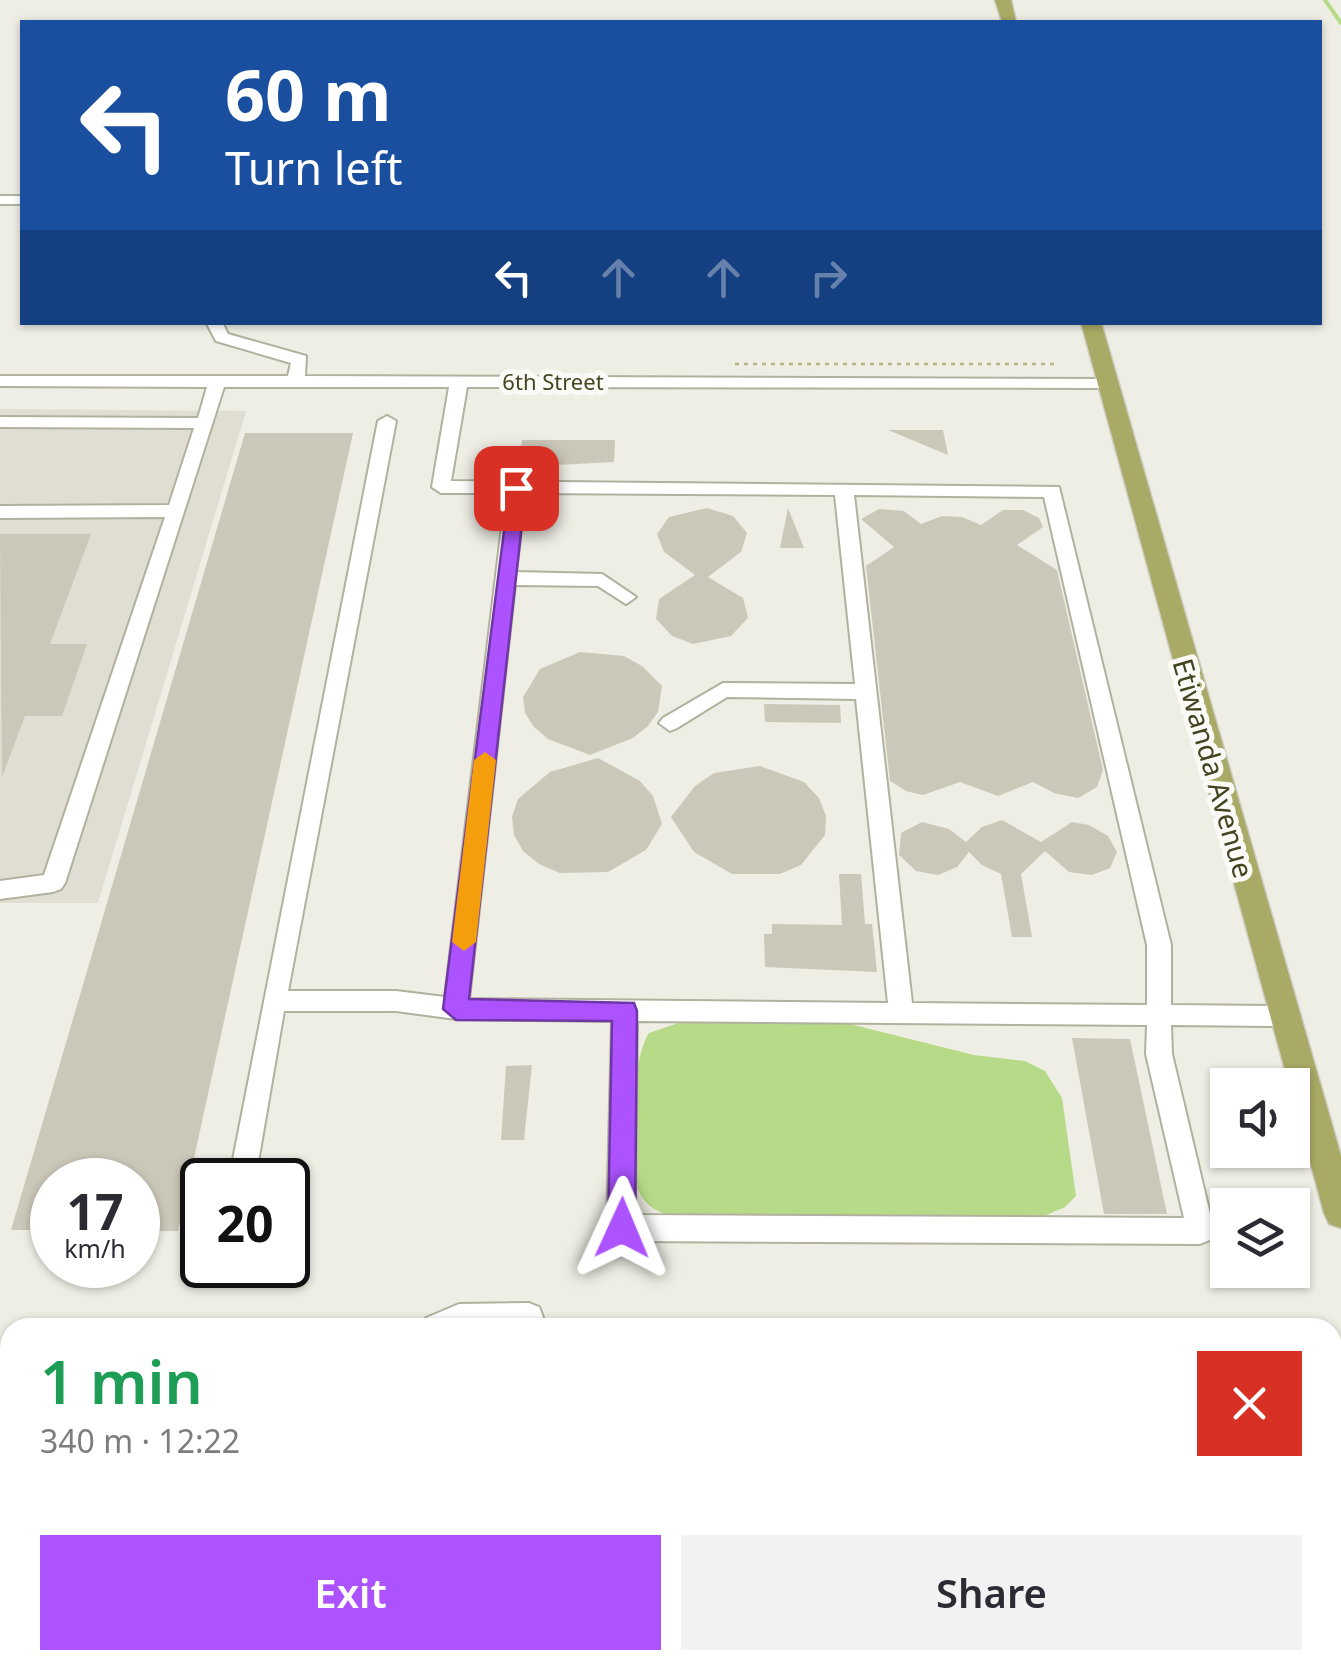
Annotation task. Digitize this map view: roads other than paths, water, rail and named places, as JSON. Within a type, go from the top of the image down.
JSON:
[{"type":"main road","name":"Etiwanda Avenue","points":[[1091,325],[1341,1213]]},
{"type":"street","points":[[216,325],[222,337],[300,360],[295,382]]},
{"type":"street","name":"6th Street","points":[[0,381],[1105,383]]},
{"type":"street","points":[[459,381],[441,487],[1052,491],[1159,946],[1159,1054],[1200,1231],[622,1228],[625,1011]]},
{"type":"street","points":[[0,890],[53,883],[217,382]]},
{"type":"street","points":[[246,1158],[387,420]]},
{"type":"street","points":[[0,422],[205,423]]},
{"type":"street","points":[[456,1009],[516,488]]},
{"type":"street","points":[[844,490],[901,1013]]},
{"type":"street","points":[[0,512],[176,511]]},
{"type":"street","points":[[506,578],[602,580],[626,597]]},
{"type":"street","points":[[670,724],[723,690],[866,692]]},
{"type":"street","points":[[274,1001],[396,1001],[456,1009],[1285,1016]]},
{"type":"street","points":[[460,1318],[530,1316]]},
{"type":"waterway","points":[[1325,0],[1341,23]]}]
